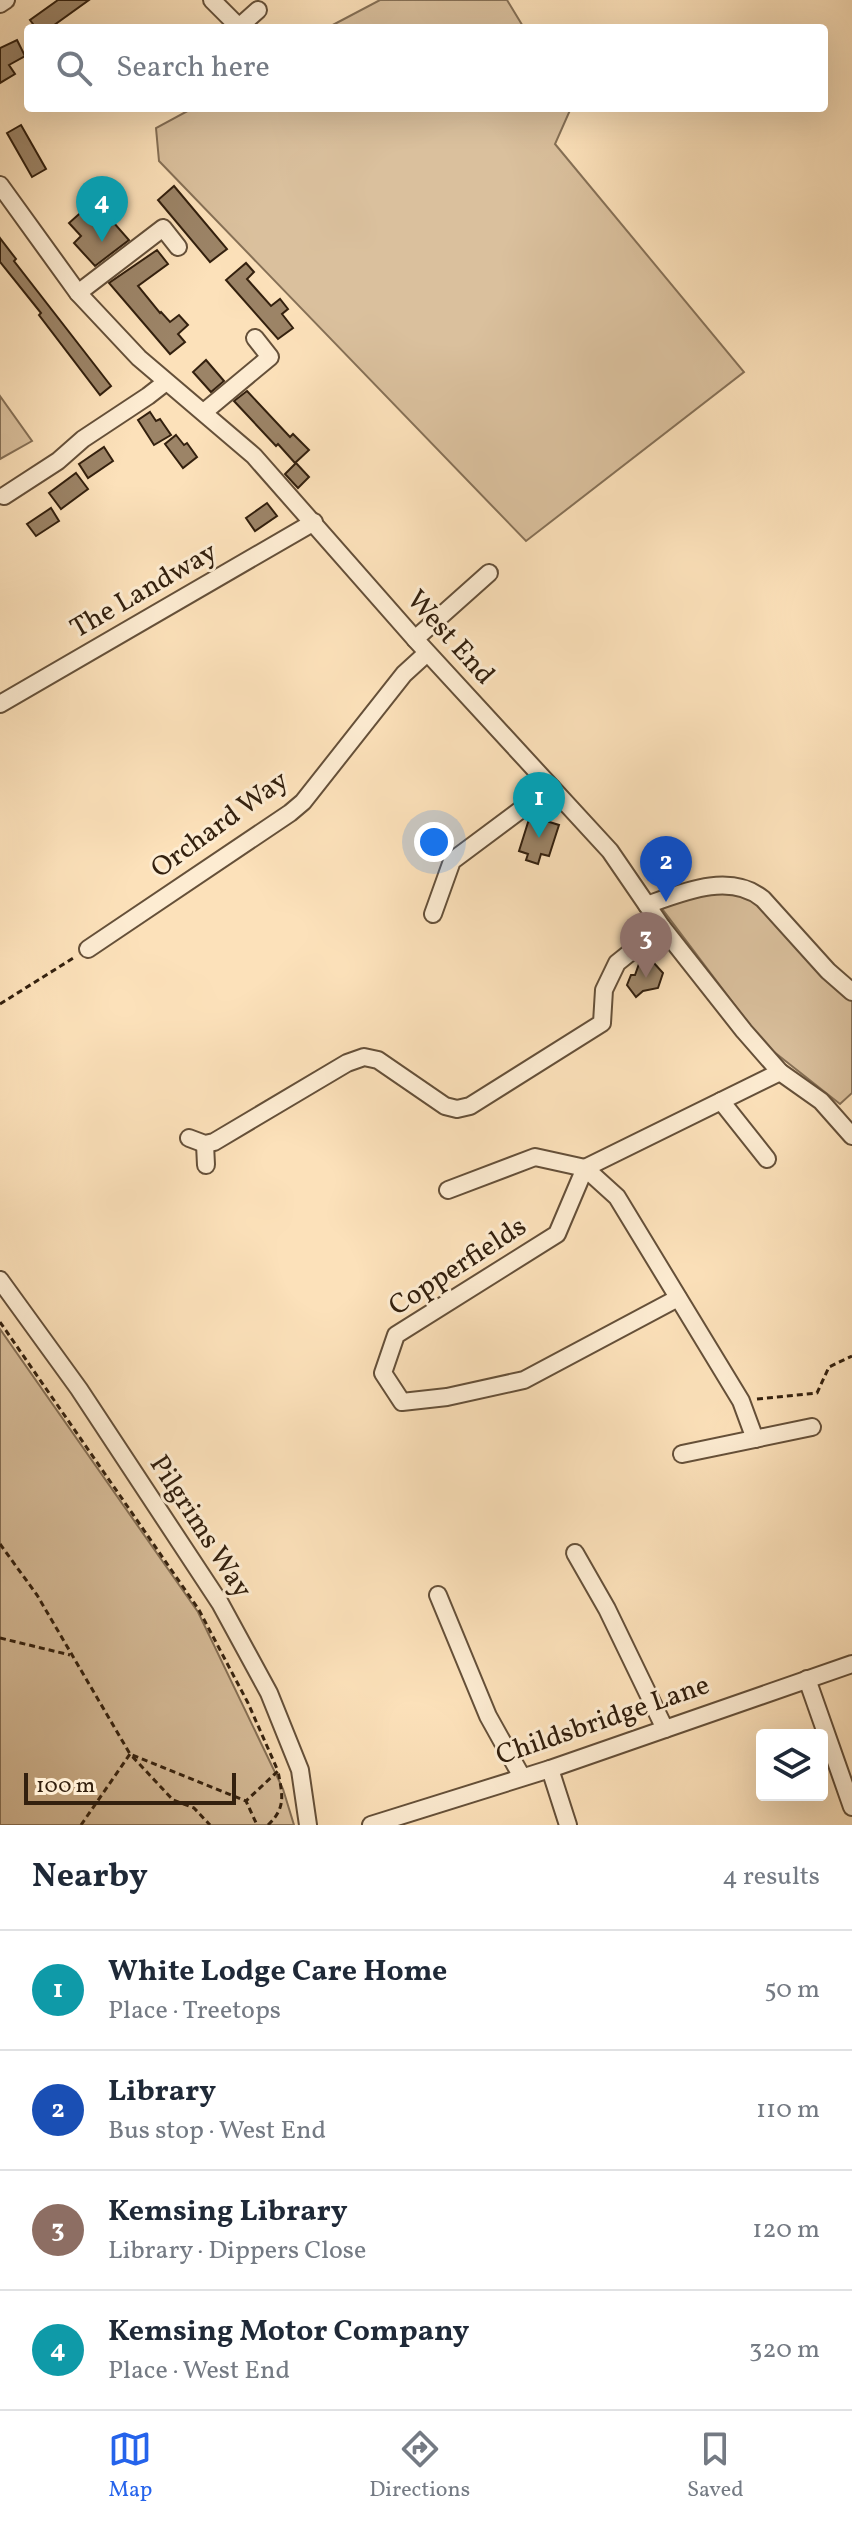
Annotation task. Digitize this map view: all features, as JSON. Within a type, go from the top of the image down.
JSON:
[{"type":"street","points":[[212,0],[236,24]]},
{"type":"street","points":[[242,24],[258,10]]},
{"type":"street","name":"West End","points":[[0,185],[78,293],[139,358],[254,456],[427,653],[610,851],[662,927],[780,1072],[821,1101],[852,1136]]},
{"type":"street","points":[[78,293],[163,228],[178,247]]},
{"type":"street","points":[[204,412],[270,357],[255,338]]},
{"type":"street","points":[[4,496],[58,461],[83,439],[166,382]]},
{"type":"street","name":"The Landway","points":[[0,704],[314,522]]},
{"type":"street","points":[[415,639],[489,573]]},
{"type":"street","name":"Orchard Way","points":[[88,949],[303,802],[404,674],[427,653]]},
{"type":"street","points":[[433,914],[452,861],[551,787]]},
{"type":"street","points":[[647,905],[709,887],[728,885],[751,890],[852,992]]},
{"type":"street","points":[[206,1165],[197,1141],[214,1142],[347,1063],[364,1057],[378,1060],[445,1106],[457,1109],[470,1106],[602,1023],[604,990],[617,963],[662,927]]},
{"type":"street","points":[[585,1168],[780,1072]]},
{"type":"street","points":[[721,1101],[767,1159]]},
{"type":"street","points":[[448,1190],[535,1157],[585,1168],[617,1197],[741,1401],[755,1439]]},
{"type":"street","name":"Copperfields","points":[[585,1168],[557,1234],[396,1335],[383,1373],[402,1402],[447,1397],[524,1380],[678,1298]]},
{"type":"street","name":"Pilgrims Way","points":[[0,1280],[79,1389],[220,1603],[269,1693],[300,1770],[308,1825]]},
{"type":"street","points":[[682,1454],[812,1427]]},
{"type":"street","points":[[575,1553],[607,1609],[665,1729]]},
{"type":"street","points":[[438,1595],[488,1716],[522,1777]]},
{"type":"street","name":"Childsbridge Lane","points":[[371,1825],[550,1769],[852,1664]]},
{"type":"street","points":[[807,1679],[852,1807]]},
{"type":"street","points":[[550,1769],[568,1825]]},
{"type":"path","points":[[0,1004],[88,949]]},
{"type":"path","points":[[0,1323],[199,1610],[248,1703],[278,1771],[283,1800],[276,1818],[268,1825]]},
{"type":"path","points":[[741,1401],[817,1393],[829,1367],[852,1356]]},
{"type":"path","points":[[0,1544],[37,1595],[130,1754],[173,1800],[194,1808],[210,1825]]},
{"type":"path","points":[[0,1638],[72,1656]]},
{"type":"path","points":[[130,1754],[246,1801],[257,1825]]},
{"type":"path","points":[[81,1825],[130,1754]]},
{"type":"path","points":[[246,1801],[278,1771]]},
{"type":"shaded area","points":[[380,0],[507,0],[522,24],[335,24]]},
{"type":"shaded area","points":[[186,112],[569,112],[555,144],[744,372],[526,541],[159,161],[156,128]]},
{"type":"shaded area","points":[[0,396],[32,441],[0,459]]},
{"type":"shaded area","points":[[732,889],[758,899],[852,995],[852,1093],[840,1104],[764,1044],[660,906]]},
{"type":"shaded area","points":[[0,1329],[198,1612],[283,1789],[294,1825],[0,1825]]},
{"type":"building","points":[[58,0],[89,0],[56,24],[33,24],[30,20]]},
{"type":"building","points":[[17,40],[24,57],[9,65],[15,74],[0,83],[0,48]]},
{"type":"building","points":[[21,125],[46,169],[32,177],[7,133]]},
{"type":"building","points":[[174,186],[227,249],[210,262],[158,200]]},
{"type":"building","points":[[86,208],[98,221],[106,214],[129,240],[95,266],[74,243],[81,236],[69,223]]},
{"type":"building","points":[[0,238],[16,259],[14,261],[111,386],[100,395],[0,262]]},
{"type":"building","points":[[157,250],[168,264],[138,286],[170,322],[179,315],[188,325],[178,334],[185,342],[170,354],[109,283]]},
{"type":"building","points":[[246,263],[254,272],[247,279],[271,306],[280,299],[288,309],[282,314],[293,328],[278,339],[226,280]]},
{"type":"building","points":[[206,360],[224,381],[211,392],[193,372]]},
{"type":"building","points":[[247,391],[290,437],[293,434],[309,450],[295,463],[234,401]]},
{"type":"building","points":[[150,412],[156,421],[160,419],[171,435],[154,445],[138,420]]},
{"type":"building","points":[[176,435],[184,445],[187,443],[197,457],[183,468],[165,444]]},
{"type":"building","points":[[104,447],[113,461],[88,478],[79,464]]},
{"type":"building","points":[[296,463],[309,477],[298,488],[285,474]]},
{"type":"building","points":[[76,473],[88,489],[61,509],[49,493]]},
{"type":"building","points":[[267,503],[277,516],[255,531],[246,518]]},
{"type":"building","points":[[51,508],[59,521],[36,536],[27,524]]},
{"type":"building","points":[[530,816],[559,825],[549,856],[541,854],[538,864],[526,860],[528,854],[519,851]]},
{"type":"building","points":[[653,962],[663,973],[658,988],[643,991],[636,997],[627,985],[631,975],[635,975],[639,964]]},
{"type":"place","name":"Kemsing Motor Company","points":[[102,242]]},
{"type":"place","name":"White Lodge Care Home","points":[[539,838]]},
{"type":"place","name":"Library","points":[[666,902]]},
{"type":"place","name":"Kemsing Library","points":[[646,978]]}]
